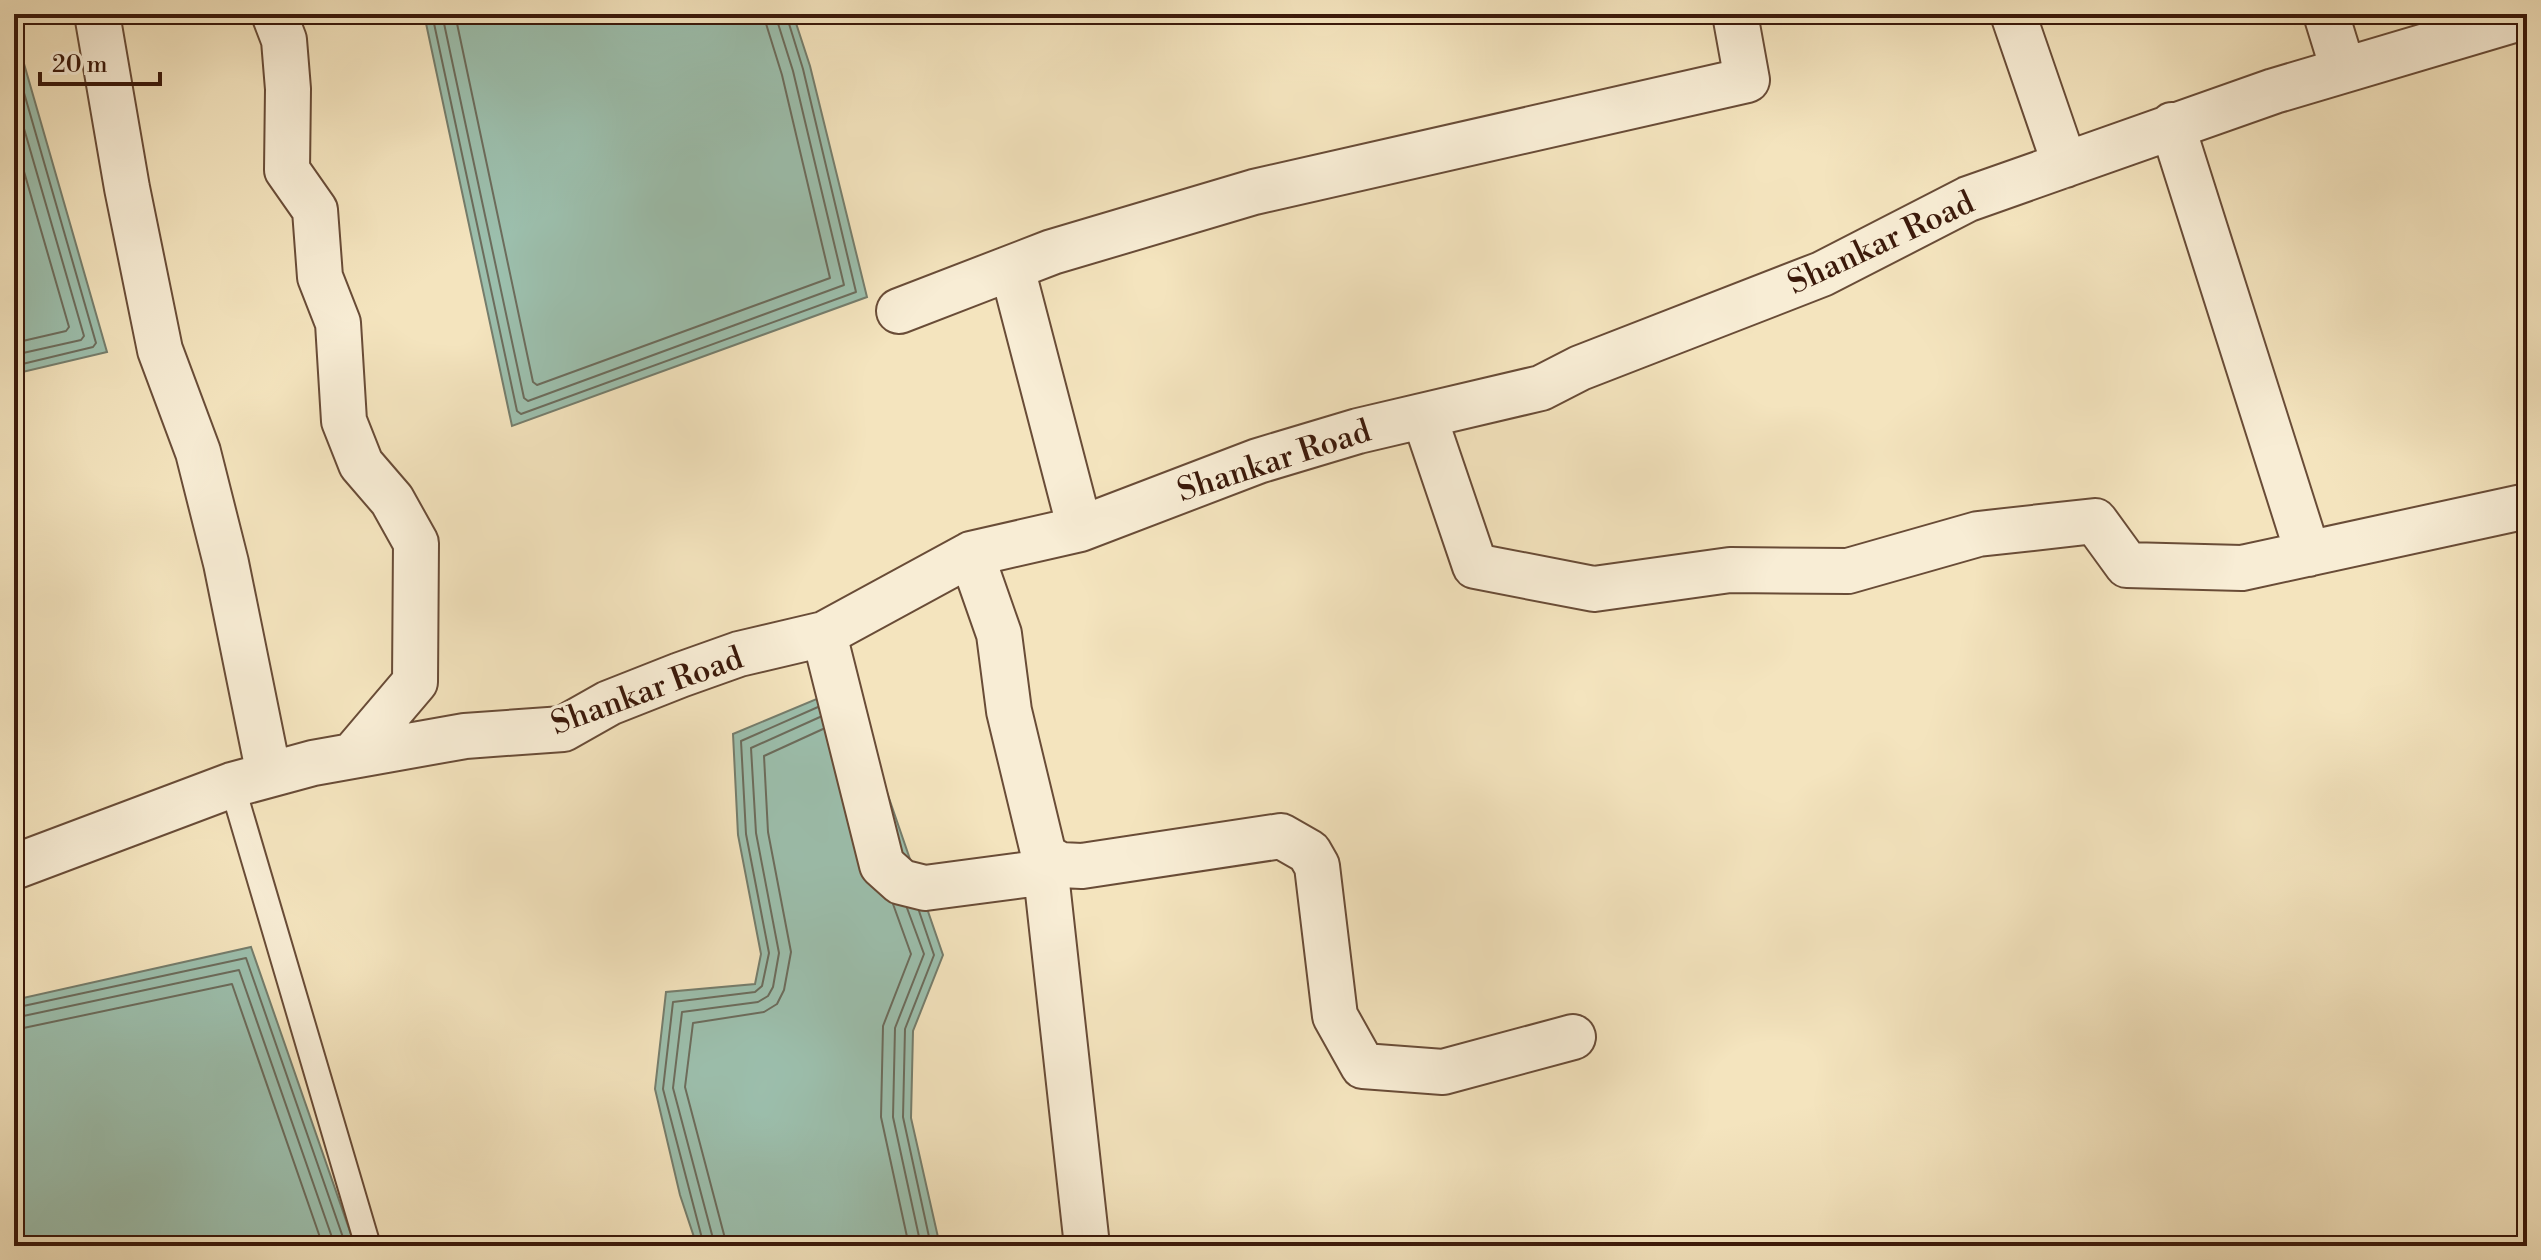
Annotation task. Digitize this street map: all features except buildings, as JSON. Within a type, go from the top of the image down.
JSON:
[{"type":"street","points":[[97,14],[127,188],[160,350],[198,452],[226,563],[251,780]]},
{"type":"street","points":[[274,14],[284,40],[288,89],[287,170],[315,210],[320,277],[338,323],[344,421],[361,464],[392,500],[416,543],[415,682],[353,755]]},
{"type":"street","points":[[899,311],[1052,252],[1254,192],[1747,80],[1735,14]]},
{"type":"street","points":[[2013,14],[2065,165]]},
{"type":"street","points":[[2326,14],[2343,69]]},
{"type":"street","name":"Shankar Road","points":[[14,867],[251,780],[353,755],[465,736],[563,729],[609,703],[680,675],[739,654],[824,634],[971,554],[1080,529],[1258,461],[1541,388],[1580,368],[1822,274],[1968,199],[2172,125],[2343,69],[2527,16]]},
{"type":"street","points":[[2172,125],[2308,554]]},
{"type":"street","points":[[1012,268],[1080,529]]},
{"type":"street","points":[[1424,416],[1475,566],[1594,589],[1730,570],[1848,571],[1978,534],[2095,521],[2127,565],[2242,568],[2527,506]]},
{"type":"street","points":[[971,554],[999,634],[1009,711],[1045,864],[1087,1246]]},
{"type":"street","points":[[824,634],[882,865],[901,882],[925,888],[1045,864],[1082,866],[1281,836],[1309,852],[1317,866],[1335,1016],[1363,1066],[1443,1072],[1573,1037]]},
{"type":"lane","points":[[251,780],[368,1246]]},
{"type":"water","points":[[424,14],[793,14],[810,66],[867,297],[512,426]]},
{"type":"water","points":[[14,29],[107,352],[14,374]]},
{"type":"water","points":[[850,685],[943,955],[913,1031],[911,1118],[940,1246],[697,1246],[680,1195],[655,1089],[666,992],[755,984],[761,954],[738,835],[733,734]]},
{"type":"water","points":[[251,947],[355,1246],[14,1246],[14,1000]]}]
